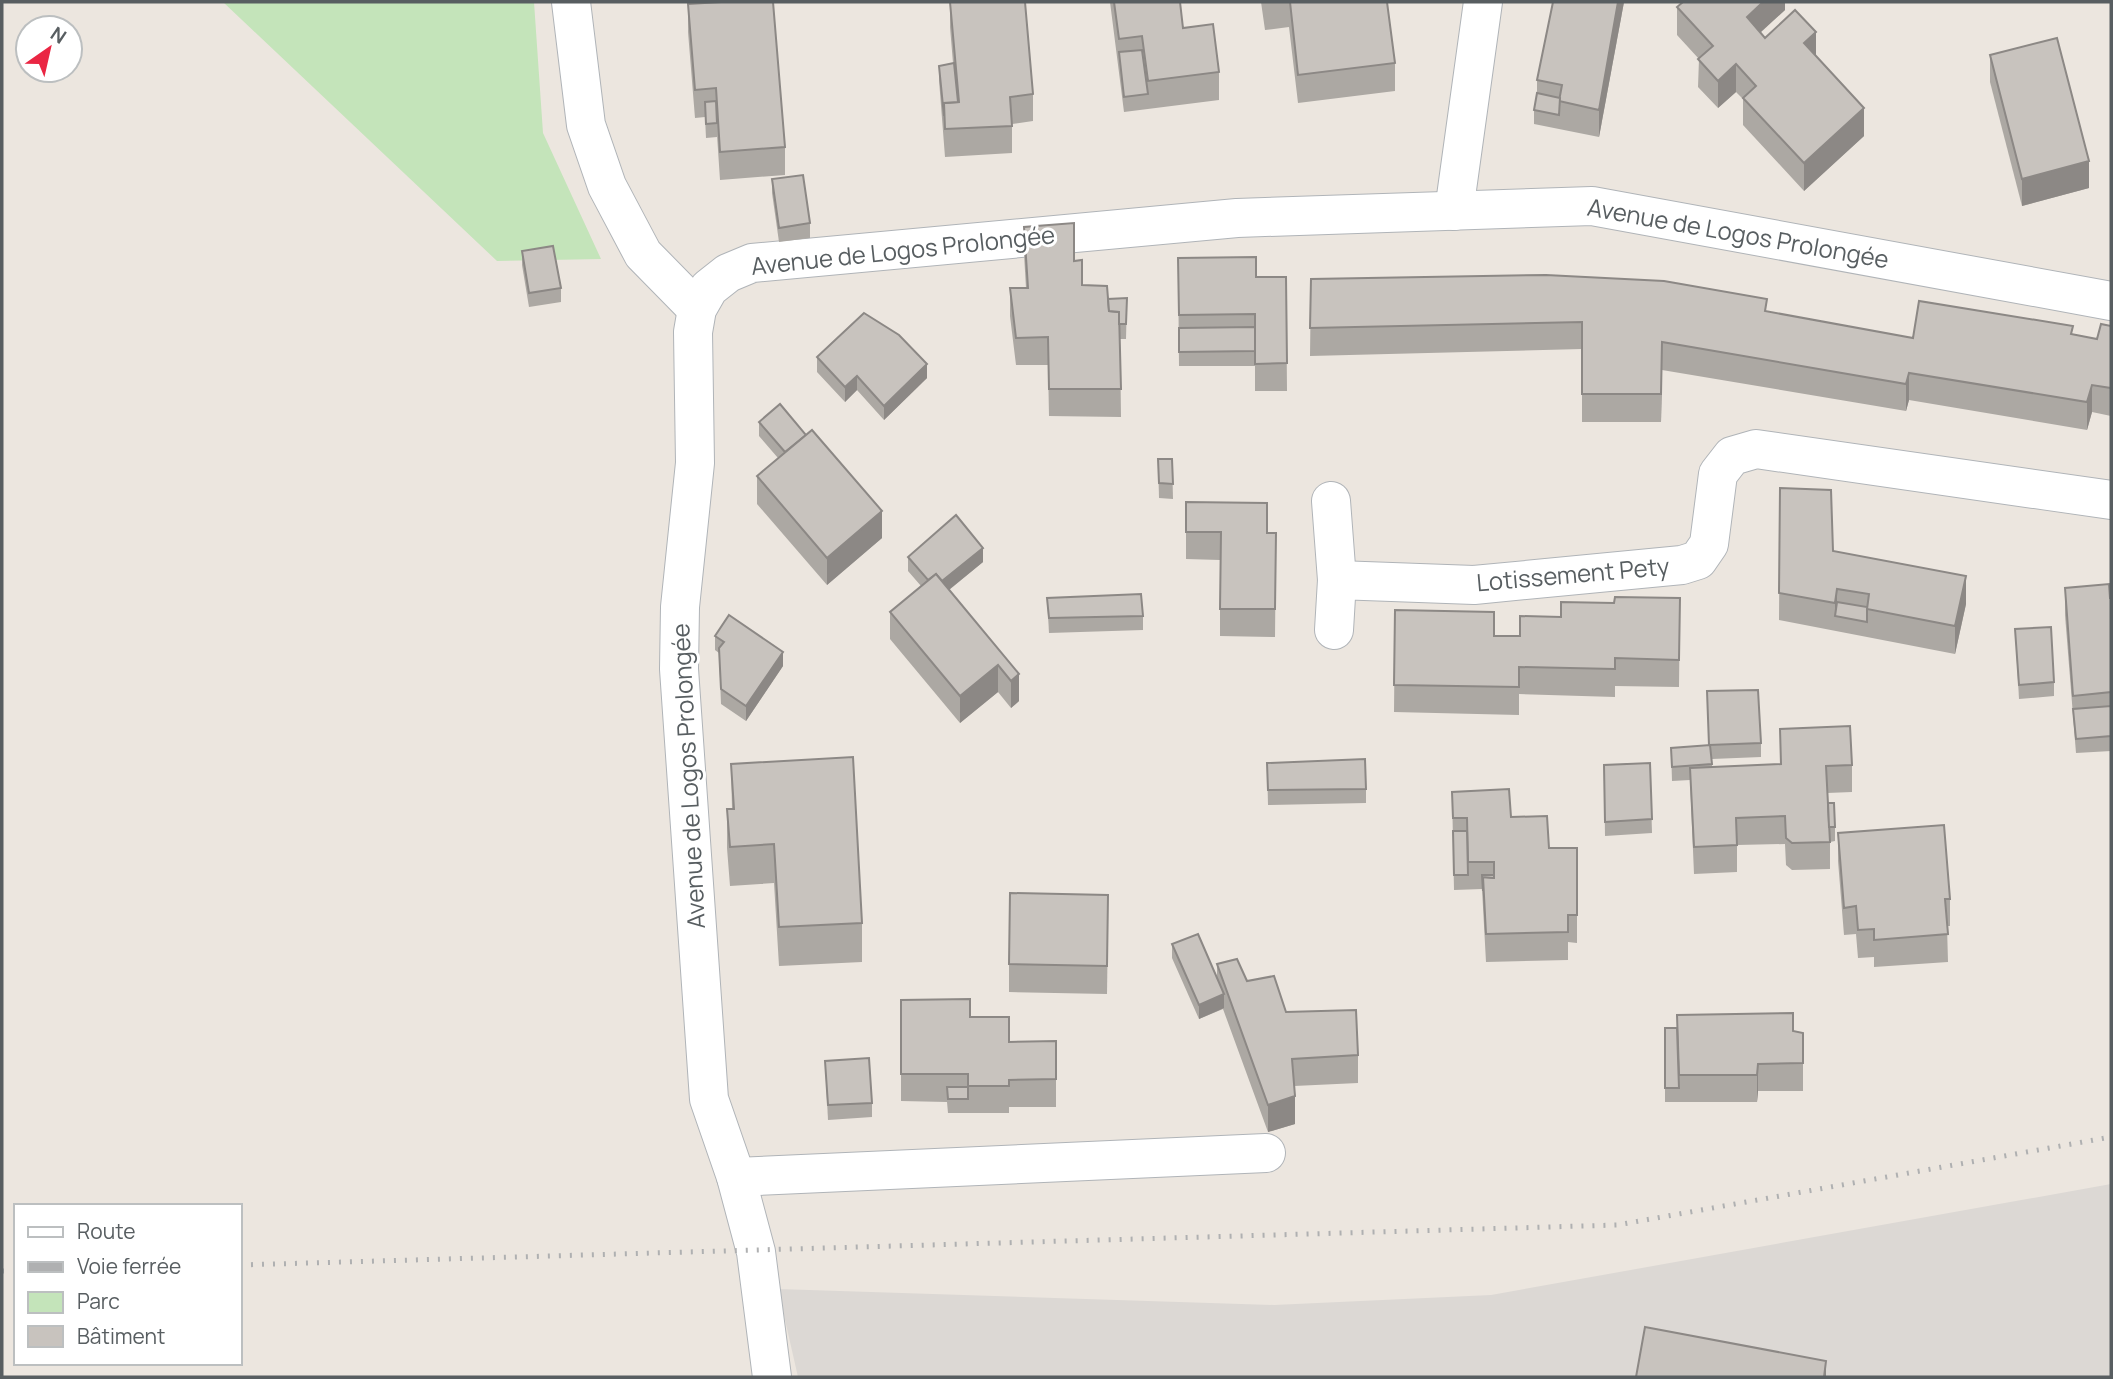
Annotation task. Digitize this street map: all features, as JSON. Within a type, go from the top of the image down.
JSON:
[{"type":"street","points":[[572,2],[586,125],[607,186],[643,254],[697,309]]},
{"type":"street","points":[[1454,211],[1483,2]]},
{"type":"street","name":"Avenue de Logos Prolongée","points":[[772,1377],[756,1252],[736,1177],[709,1099],[679,668],[680,607],[695,463],[693,332],[697,309],[709,288],[728,273],[752,263],[1237,218],[1592,206],[2111,301]]},
{"type":"street","name":"Lotissement Pety","points":[[1337,580],[1475,585],[1682,565],[1698,560],[1709,544],[1718,474],[1732,456],[1756,449],[2111,499]]},
{"type":"street","points":[[1331,501],[1337,580],[1334,630]]},
{"type":"street","points":[[736,1177],[1266,1153]]},
{"type":"shaded area","points":[[2111,1184],[2111,1377],[798,1377],[778,1289],[1274,1305],[1491,1295]]},
{"type":"green space","points":[[223,2],[534,2],[543,133],[601,259],[497,261]]},
{"type":"building","points":[[773,2],[785,147],[720,152],[716,88],[695,90],[688,4]]},
{"type":"building","points":[[950,2],[1025,2],[1033,94],[1010,97],[1012,126],[945,129],[944,103],[959,102]]},
{"type":"building","points":[[1114,2],[1180,2],[1183,28],[1213,24],[1219,72],[1148,81],[1142,36],[1119,39]]},
{"type":"building","points":[[1290,2],[1387,2],[1395,63],[1298,75]]},
{"type":"building","points":[[1553,2],[1618,2],[1599,110],[1559,101],[1562,85],[1537,80]]},
{"type":"building","points":[[1683,2],[1763,2],[1747,17],[1765,38],[1795,10],[1816,32],[1804,43],[1864,108],[1804,163],[1743,98],[1756,86],[1736,64],[1718,81],[1698,59],[1713,46],[1677,7]]},
{"type":"building","points":[[2057,38],[2089,161],[2022,179],[1990,55]]},
{"type":"building","points":[[1142,50],[1148,94],[1124,97],[1119,52]]},
{"type":"building","points":[[954,63],[958,102],[944,103],[944,116],[939,66]]},
{"type":"building","points":[[1537,93],[1560,98],[1559,115],[1534,110]]},
{"type":"building","points":[[716,101],[717,123],[706,124],[705,102]]},
{"type":"building","points":[[803,175],[810,223],[779,228],[772,179]]},
{"type":"building","points":[[1074,223],[1074,261],[1082,260],[1082,285],[1107,286],[1109,311],[1119,312],[1121,389],[1049,389],[1048,337],[1016,338],[1010,288],[1028,288],[1024,227]]},
{"type":"building","points":[[553,246],[561,288],[529,293],[522,251]]},
{"type":"building","points":[[1256,257],[1256,277],[1286,277],[1287,363],[1255,364],[1255,314],[1179,315],[1178,258]]},
{"type":"building","points":[[1546,275],[1664,281],[1767,299],[1765,311],[1913,338],[1919,301],[2073,326],[2071,334],[2097,339],[2101,324],[2111,326],[2111,388],[2092,385],[2087,402],[1909,373],[1906,384],[1662,342],[1661,394],[1582,394],[1582,322],[1310,328],[1311,279]]},
{"type":"building","points":[[1127,298],[1126,324],[1119,324],[1119,312],[1109,311],[1108,299]]},
{"type":"building","points":[[864,313],[899,335],[927,364],[884,406],[857,376],[845,387],[817,357]]},
{"type":"building","points":[[1255,327],[1255,351],[1179,352],[1179,328]]},
{"type":"building","points":[[780,404],[806,435],[785,452],[759,422]]},
{"type":"building","points":[[812,430],[882,511],[827,558],[757,476]]},
{"type":"building","points":[[1158,459],[1172,459],[1173,484],[1159,483]]},
{"type":"building","points":[[1780,488],[1831,490],[1833,551],[1966,576],[1955,626],[1867,609],[1869,594],[1837,589],[1835,603],[1779,593]]},
{"type":"building","points":[[1186,502],[1267,503],[1267,533],[1276,533],[1275,609],[1220,609],[1221,532],[1186,532]]},
{"type":"building","points":[[956,515],[983,548],[942,581],[936,574],[928,580],[908,557]]},
{"type":"building","points":[[936,574],[1019,674],[1011,681],[998,665],[960,696],[890,612]]},
{"type":"building","points":[[2109,584],[2111,692],[2073,696],[2065,588]]},
{"type":"building","points":[[1141,594],[1143,616],[1049,618],[1047,598]]},
{"type":"building","points":[[1615,597],[1680,598],[1679,660],[1615,658],[1615,669],[1519,667],[1519,687],[1394,685],[1395,610],[1494,612],[1494,636],[1520,636],[1520,616],[1561,617],[1561,602],[1614,603]]},
{"type":"building","points":[[1837,602],[1867,607],[1867,622],[1835,616]]},
{"type":"building","points":[[729,615],[783,652],[746,706],[721,689],[719,648],[724,642],[715,636]]},
{"type":"building","points":[[2051,627],[2054,682],[2019,685],[2015,629]]},
{"type":"building","points":[[1758,690],[1761,743],[1709,745],[1707,691]]},
{"type":"building","points":[[2111,706],[2111,736],[2076,739],[2073,709]]},
{"type":"building","points":[[1850,726],[1852,765],[1826,766],[1830,842],[1792,843],[1786,838],[1785,816],[1736,818],[1737,845],[1694,847],[1690,768],[1781,764],[1780,729]]},
{"type":"building","points":[[1710,745],[1712,764],[1672,767],[1671,748]]},
{"type":"building","points":[[853,757],[862,923],[779,927],[774,844],[730,847],[727,809],[734,809],[731,764]]},
{"type":"building","points":[[1365,759],[1366,789],[1268,790],[1267,763]]},
{"type":"building","points":[[1650,763],[1652,819],[1605,822],[1604,765]]},
{"type":"building","points":[[1509,789],[1511,817],[1547,816],[1549,848],[1577,848],[1577,915],[1568,915],[1568,932],[1486,934],[1483,877],[1494,878],[1494,862],[1468,862],[1467,818],[1453,818],[1452,792]]},
{"type":"building","points":[[1828,803],[1834,803],[1835,827],[1829,827]]},
{"type":"building","points":[[1944,825],[1950,899],[1945,899],[1948,934],[1874,940],[1874,929],[1858,930],[1856,906],[1844,908],[1838,833]]},
{"type":"building","points":[[1453,831],[1467,831],[1468,875],[1454,875]]},
{"type":"building","points":[[1482,875],[1494,875],[1494,878],[1483,877],[1483,891]]},
{"type":"building","points":[[1010,893],[1108,895],[1107,966],[1009,964]]},
{"type":"building","points":[[1198,934],[1224,994],[1199,1005],[1172,944]]},
{"type":"building","points":[[1237,959],[1247,981],[1274,976],[1286,1012],[1356,1010],[1358,1055],[1292,1059],[1295,1096],[1268,1105],[1217,964]]},
{"type":"building","points":[[970,999],[970,1017],[1009,1017],[1009,1042],[1056,1041],[1056,1079],[1009,1080],[1009,1086],[968,1086],[968,1074],[901,1074],[901,1000]]},
{"type":"building","points":[[1793,1013],[1793,1031],[1803,1033],[1803,1063],[1758,1064],[1757,1075],[1679,1075],[1677,1015]]},
{"type":"building","points":[[1665,1028],[1677,1028],[1679,1088],[1665,1088]]},
{"type":"building","points":[[869,1058],[872,1103],[828,1105],[825,1061]]},
{"type":"building","points":[[947,1087],[968,1087],[968,1099],[948,1099]]},
{"type":"building","points":[[1645,1327],[1826,1361],[1824,1377],[1636,1377]]},
{"type":"railway","points":[[242,1265],[1617,1225],[2111,1137]]},
{"type":"railway","points":[[2,1271],[14,1271]]}]
